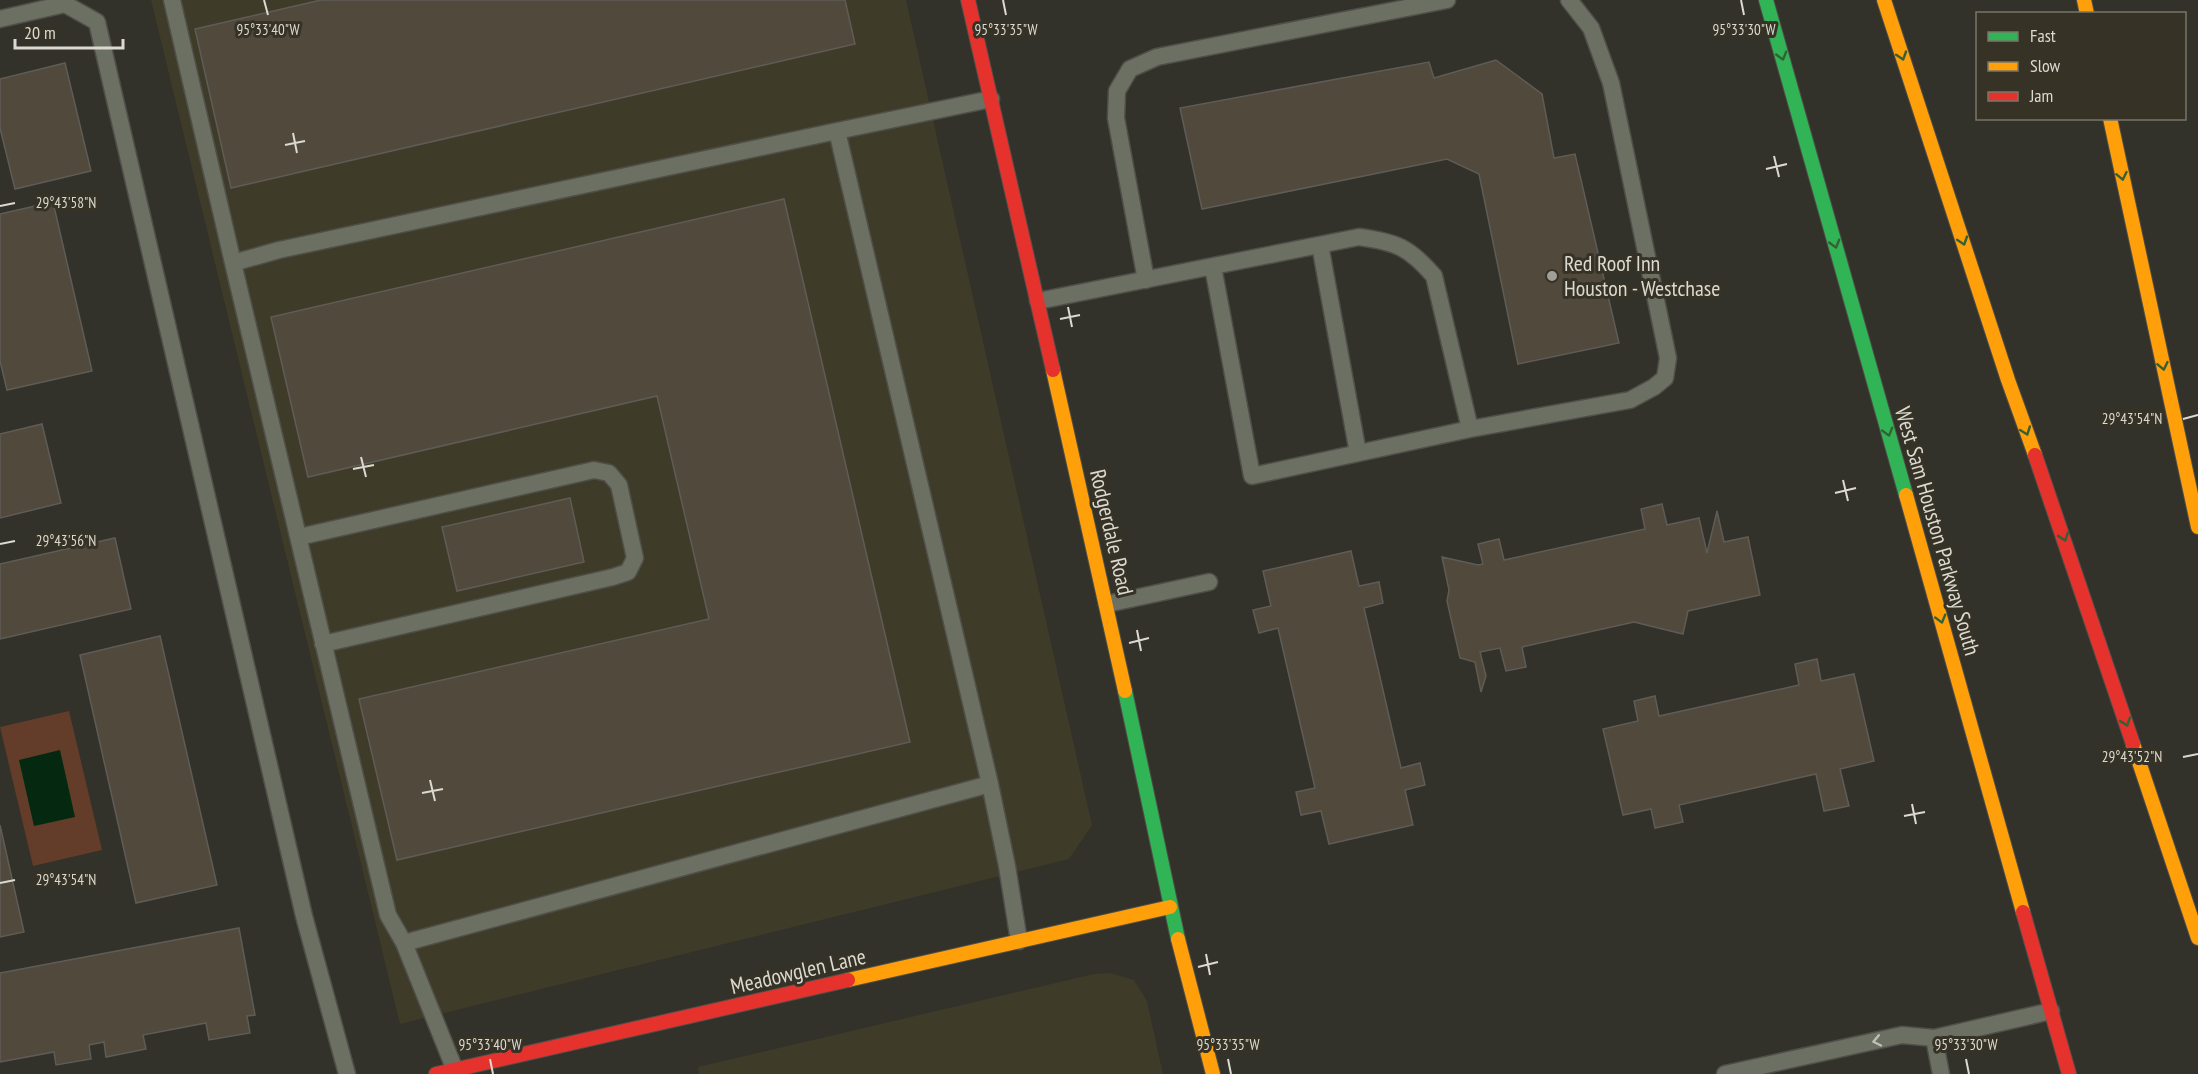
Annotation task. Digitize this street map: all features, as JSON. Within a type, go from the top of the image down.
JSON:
[{"type":"main road","name":"Rodgerdale Road","points":[[968,0],[1107,604],[1170,907],[1213,1074]]},
{"type":"main road","name":"West Sam Houston Parkway South","points":[[1766,0],[2069,1074]]},
{"type":"main road","points":[[1884,0],[2008,380],[2045,481],[2198,938]]},
{"type":"main road","points":[[2110,120],[2198,527]]},
{"type":"main road","name":"Meadowglen Lane","points":[[436,1074],[1170,907]]},
{"type":"lane","points":[[172,0],[388,915],[404,943],[455,1070]]},
{"type":"lane","points":[[1146,280],[1116,118],[1117,91],[1130,69],[1156,57],[1448,0]]},
{"type":"lane","points":[[1213,267],[1252,476],[1470,429],[1630,400],[1654,387],[1665,378],[1668,358],[1611,83],[1591,28],[1569,0]]},
{"type":"lane","points":[[0,19],[65,4],[97,22],[304,916],[346,1074]]},
{"type":"lane","points":[[233,263],[291,248],[992,99]]},
{"type":"lane","points":[[837,131],[990,784],[1007,866],[1019,941]]},
{"type":"lane","points":[[1038,301],[1359,237],[1388,241],[1417,257],[1434,276],[1470,429]]},
{"type":"lane","points":[[1320,245],[1358,453]]},
{"type":"lane","points":[[299,537],[594,470],[609,473],[619,485],[634,558],[628,572],[613,578],[323,644]]},
{"type":"lane","points":[[1107,604],[1209,582]]},
{"type":"lane","points":[[404,943],[990,784]]},
{"type":"lane","points":[[1725,1074],[1902,1035],[1934,1038],[2051,1011]]},
{"type":"lane","points":[[1934,1038],[1941,1074]]},
{"type":"shaded area","points":[[151,0],[906,0],[1092,825],[1069,859],[400,1024]]},
{"type":"shaded area","points":[[69,711],[102,850],[33,866],[0,727]]},
{"type":"shaded area","points":[[60,750],[75,817],[34,826],[19,760]]},
{"type":"shaded area","points":[[1110,973],[1134,980],[1147,1001],[1163,1074],[699,1074],[698,1067],[1094,974]]},
{"type":"building","points":[[321,0],[845,0],[855,44],[231,188],[195,29]]},
{"type":"building","name":"Red Roof Inn Houston - Westchase","points":[[1496,60],[1542,94],[1554,158],[1575,154],[1619,343],[1518,364],[1479,174],[1447,159],[1202,209],[1180,108],[1429,62],[1434,78]]},
{"type":"building","points":[[65,63],[91,171],[15,189],[0,128],[0,79]]},
{"type":"building","points":[[784,199],[910,742],[397,860],[359,699],[709,619],[657,396],[308,477],[271,317]]},
{"type":"building","points":[[53,202],[92,371],[7,390],[0,361],[0,214]]},
{"type":"building","points":[[42,424],[61,503],[0,518],[0,434]]},
{"type":"building","points":[[570,498],[584,562],[457,591],[442,527]]},
{"type":"building","points":[[1662,504],[1667,525],[1699,518],[1707,553],[1717,511],[1724,542],[1748,537],[1760,595],[1688,611],[1683,634],[1634,622],[1522,647],[1526,667],[1506,671],[1500,648],[1480,652],[1486,676],[1481,692],[1475,662],[1460,658],[1447,601],[1449,590],[1442,557],[1478,565],[1483,564],[1478,544],[1499,539],[1504,560],[1645,529],[1641,509]]},
{"type":"building","points":[[115,538],[131,609],[0,639],[0,564]]},
{"type":"building","points":[[1351,551],[1359,586],[1379,582],[1383,603],[1364,608],[1401,768],[1420,763],[1425,785],[1405,790],[1413,825],[1329,844],[1321,811],[1301,815],[1296,792],[1315,788],[1278,628],[1259,633],[1253,610],[1271,606],[1263,571]]},
{"type":"building","points":[[160,636],[217,885],[136,903],[80,655]]},
{"type":"building","points":[[1817,659],[1821,681],[1854,674],[1874,761],[1840,769],[1849,806],[1824,811],[1816,774],[1679,805],[1683,822],[1655,828],[1651,809],[1623,815],[1603,729],[1638,721],[1634,701],[1655,696],[1659,716],[1799,685],[1795,664]]},
{"type":"building","points":[[0,825],[24,932],[0,937]]},
{"type":"building","points":[[239,928],[255,1015],[247,1016],[250,1033],[209,1040],[206,1023],[143,1035],[146,1049],[106,1057],[104,1042],[89,1045],[91,1059],[56,1065],[54,1052],[0,1062],[0,973]]},
{"type":"traffic: fast","points":[[1766,0],[1906,495]]},
{"type":"traffic: fast","points":[[1125,691],[1178,939]]},
{"type":"traffic: slow","points":[[1884,0],[2008,380],[2035,455]]},
{"type":"traffic: slow","points":[[2084,0],[2087,12]]},
{"type":"traffic: slow","points":[[2110,120],[2198,527]]},
{"type":"traffic: slow","points":[[1053,370],[1125,691]]},
{"type":"traffic: slow","points":[[1906,495],[2023,912]]},
{"type":"traffic: slow","points":[[2133,744],[2198,938]]},
{"type":"traffic: slow","points":[[848,980],[1170,907]]},
{"type":"traffic: slow","points":[[1178,939],[1213,1074]]},
{"type":"traffic: jam","points":[[968,0],[1053,370]]},
{"type":"traffic: jam","points":[[2035,455],[2133,744]]},
{"type":"traffic: jam","points":[[2023,912],[2069,1074]]},
{"type":"traffic: jam","points":[[436,1074],[848,980]]},
{"type":"place","name":"Red Roof Inn Houston - Westchase","points":[[1552,276]]}]
